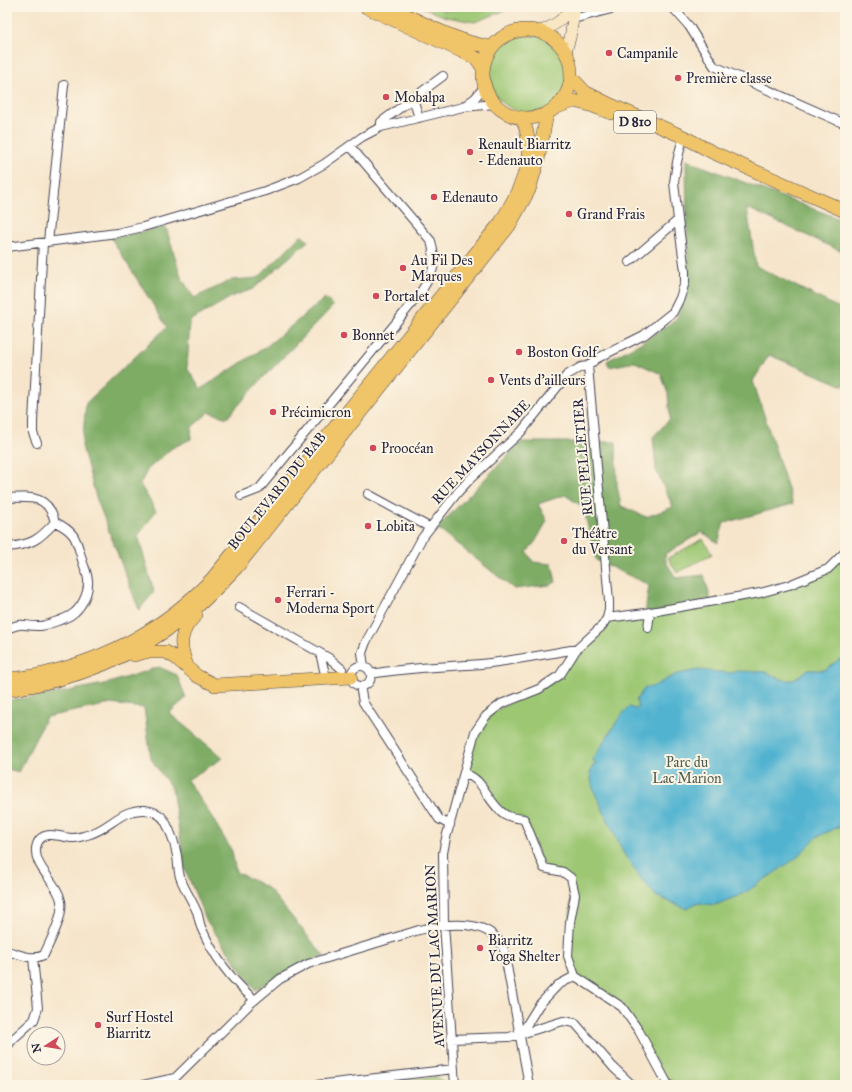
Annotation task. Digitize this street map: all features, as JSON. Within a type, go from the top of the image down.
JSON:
[{"type":"main road","points":[[366,7],[476,58],[483,68]]},
{"type":"main road","points":[[389,7],[465,40],[492,47]]},
{"type":"main road","points":[[523,30],[541,31],[555,39],[566,51],[571,64],[572,78],[567,94],[552,111],[535,118],[512,116],[503,111],[495,104],[485,86],[483,68],[486,57],[492,47],[506,35],[523,30]]},
{"type":"main road","name":"D 810","points":[[572,78],[586,92],[611,105],[684,137],[712,152]]},
{"type":"main road","name":"D 810","points":[[552,111],[574,102],[590,105],[712,152],[845,211]]},
{"type":"main road","name":"BOULEVARD DU BAB","points":[[7,690],[47,683],[72,676],[97,668],[124,656],[169,629],[187,616],[237,567],[510,226],[521,208],[529,190],[552,111]]},
{"type":"main road","name":"BOULEVARD DU BAB","points":[[7,679],[42,674],[91,660],[119,648],[145,634],[172,616],[195,597],[212,579],[501,222],[521,185],[528,159],[529,143],[527,128],[522,118]]},
{"type":"main road","points":[[188,668],[182,655],[181,643],[184,631],[192,619],[211,602],[237,567]]},
{"type":"main road","points":[[124,656],[136,655],[145,652],[166,652],[197,676],[215,685],[343,675]]},
{"type":"street","points":[[541,31],[559,22],[567,13],[569,7]]},
{"type":"street","points":[[566,51],[570,38],[575,7]]},
{"type":"street","points":[[573,19],[619,7]]},
{"type":"street","points":[[670,7],[675,10],[689,26],[714,66],[845,124]]},
{"type":"street","points":[[381,127],[381,122],[443,76]]},
{"type":"street","points":[[37,443],[33,433],[33,421],[46,242],[64,85]]},
{"type":"street","points":[[463,107],[475,98],[485,86]]},
{"type":"street","points":[[413,98],[418,118]]},
{"type":"street","points":[[7,247],[117,233],[143,227],[265,191],[307,174],[339,154],[362,137],[381,127],[463,107],[495,104]]},
{"type":"street","name":"RUE MAYSONNABE","points":[[343,675],[362,653],[366,642],[429,527],[471,478],[521,432],[567,375],[581,367],[588,366],[596,359],[644,335],[673,312],[680,298],[685,271],[674,182],[682,141]]},
{"type":"street","points":[[241,496],[260,489],[418,296],[432,276],[435,256],[431,241],[350,146]]},
{"type":"street","points":[[629,262],[678,220]]},
{"type":"street","name":"RUE PELLETIER","points":[[588,366],[609,601],[607,618]]},
{"type":"street","points":[[368,494],[429,527]]},
{"type":"street","points":[[7,498],[27,497],[46,504],[52,511],[56,522],[68,528],[74,536],[89,582],[88,591],[82,604],[72,615],[41,626],[23,624],[7,629]]},
{"type":"street","points":[[7,547],[23,546],[32,542],[56,522]]},
{"type":"street","points":[[607,618],[760,593],[789,585],[828,569],[845,552]]},
{"type":"street","points":[[239,607],[329,658],[363,702],[439,819],[450,824]]},
{"type":"street","points":[[648,628],[650,612]]},
{"type":"street","name":"AVENUE DU LAC MARION","points":[[456,1085],[451,1039],[444,924],[443,853],[475,732],[486,716],[501,704],[539,689],[560,675],[576,650],[602,626],[607,618]]},
{"type":"street","points":[[371,674],[404,669],[488,663],[576,650]]},
{"type":"street","points":[[320,654],[343,675],[366,685],[369,683],[371,674],[369,669],[343,675]]},
{"type":"street","points":[[464,774],[476,779],[503,814],[524,819],[544,868],[563,872],[571,878],[575,895],[570,922],[568,956],[575,976],[622,1007],[639,1031],[667,1083],[670,1085]]},
{"type":"street","points":[[7,951],[33,958],[39,958],[44,955],[61,913],[59,892],[40,864],[36,854],[37,845],[40,839],[56,834],[72,838],[93,833],[133,810],[146,810],[158,814],[164,820],[172,836],[181,878],[198,914],[201,925],[230,976],[254,1000]]},
{"type":"street","points":[[143,1085],[176,1081],[205,1047],[254,1000],[280,979],[308,964],[419,930],[444,924],[463,924],[487,930],[501,943],[504,950],[530,1085]]},
{"type":"street","points":[[7,1047],[12,1040],[34,1020],[38,1008],[33,958]]},
{"type":"street","points":[[521,1034],[539,1005],[558,985],[575,976]]},
{"type":"street","points":[[451,1039],[509,1038],[563,1021],[575,1023],[613,1067],[632,1085]]},
{"type":"street","points":[[316,1085],[454,1069]]},
{"type":"green space","points":[[422,7],[441,7],[442,11],[455,10],[455,7],[514,7],[475,22],[446,17]]},
{"type":"green space","points":[[529,35],[544,38],[556,47],[565,59],[568,74],[565,89],[556,101],[544,110],[529,113],[514,110],[502,101],[493,89],[490,74],[493,59],[502,47],[514,38]]},
{"type":"green space","points":[[686,160],[845,221],[845,253],[747,208],[756,266],[845,311],[845,385],[844,386],[769,355],[753,381],[793,504],[724,523],[718,543],[702,532],[665,554],[666,562],[676,578],[704,575],[711,601],[645,613],[649,585],[596,560],[583,507],[565,495],[538,504],[547,521],[535,542],[527,552],[533,562],[552,564],[556,582],[550,585],[514,589],[437,528],[521,442],[616,442],[617,485],[621,506],[646,517],[673,507],[656,470],[653,437],[670,419],[668,394],[661,374],[635,362],[609,367],[607,361],[644,341],[676,319],[688,288]]},
{"type":"green space","points":[[166,227],[181,277],[194,298],[232,280],[258,278],[301,235],[308,241],[253,289],[233,296],[190,321],[187,368],[201,389],[267,346],[325,298],[333,306],[261,380],[227,418],[209,412],[192,427],[191,439],[172,448],[148,469],[140,484],[156,511],[138,536],[154,592],[139,610],[96,497],[82,446],[86,403],[167,327],[111,238]]},
{"type":"green space","points":[[703,539],[712,554],[677,573],[668,558]]},
{"type":"green space","name":"Parc du Lac Marion","points":[[845,552],[845,1085],[670,1085],[622,1007],[575,976],[568,956],[571,878],[544,868],[524,819],[511,817],[476,779],[464,774],[475,732],[486,716],[550,682],[607,618],[760,593],[828,569]]},
{"type":"green space","points":[[159,667],[177,675],[186,698],[169,713],[223,758],[187,780],[205,806],[232,851],[236,872],[268,888],[324,956],[294,967],[255,990],[206,920],[185,869],[172,789],[151,759],[144,708],[110,704],[46,717],[19,772],[7,769],[7,700],[37,697],[109,683]]},
{"type":"green space","points":[[436,1077],[446,1083],[446,1085],[362,1085]]},
{"type":"water","points":[[840,659],[845,661],[845,824],[817,837],[795,859],[743,894],[715,905],[696,903],[687,909],[656,896],[642,880],[624,854],[593,789],[590,773],[593,765],[597,764],[593,759],[619,718],[629,707],[636,709],[638,708],[636,700],[645,688],[652,687],[677,674],[698,670],[731,673],[737,671],[767,672],[778,678],[794,680],[807,670],[825,670]]},
{"type":"place","name":"Campanile","points":[[609,53]]},
{"type":"place","name":"Première classe","points":[[678,78]]},
{"type":"place","name":"Mobalpa","points":[[386,97]]},
{"type":"place","name":"Renault Biarritz - Edenauto","points":[[470,152]]},
{"type":"place","name":"Edenauto","points":[[434,197]]},
{"type":"place","name":"Grand Frais","points":[[569,214]]},
{"type":"place","name":"Au Fil Des Marques","points":[[403,268]]},
{"type":"place","name":"Portalet","points":[[376,296]]},
{"type":"place","name":"Bonnet","points":[[344,335]]},
{"type":"place","name":"Boston Golf","points":[[519,352]]},
{"type":"place","name":"Vents d'ailleurs","points":[[491,380]]},
{"type":"place","name":"Précimicron","points":[[273,412]]},
{"type":"place","name":"Proocéan","points":[[373,448]]},
{"type":"place","name":"Lobita","points":[[368,526]]},
{"type":"place","name":"Théâtre du Versant","points":[[564,541]]},
{"type":"place","name":"Ferrari - Moderna Sport","points":[[278,600]]},
{"type":"place","name":"Biarritz Yoga Shelter","points":[[480,948]]},
{"type":"place","name":"Surf Hostel Biarritz","points":[[98,1025]]}]
